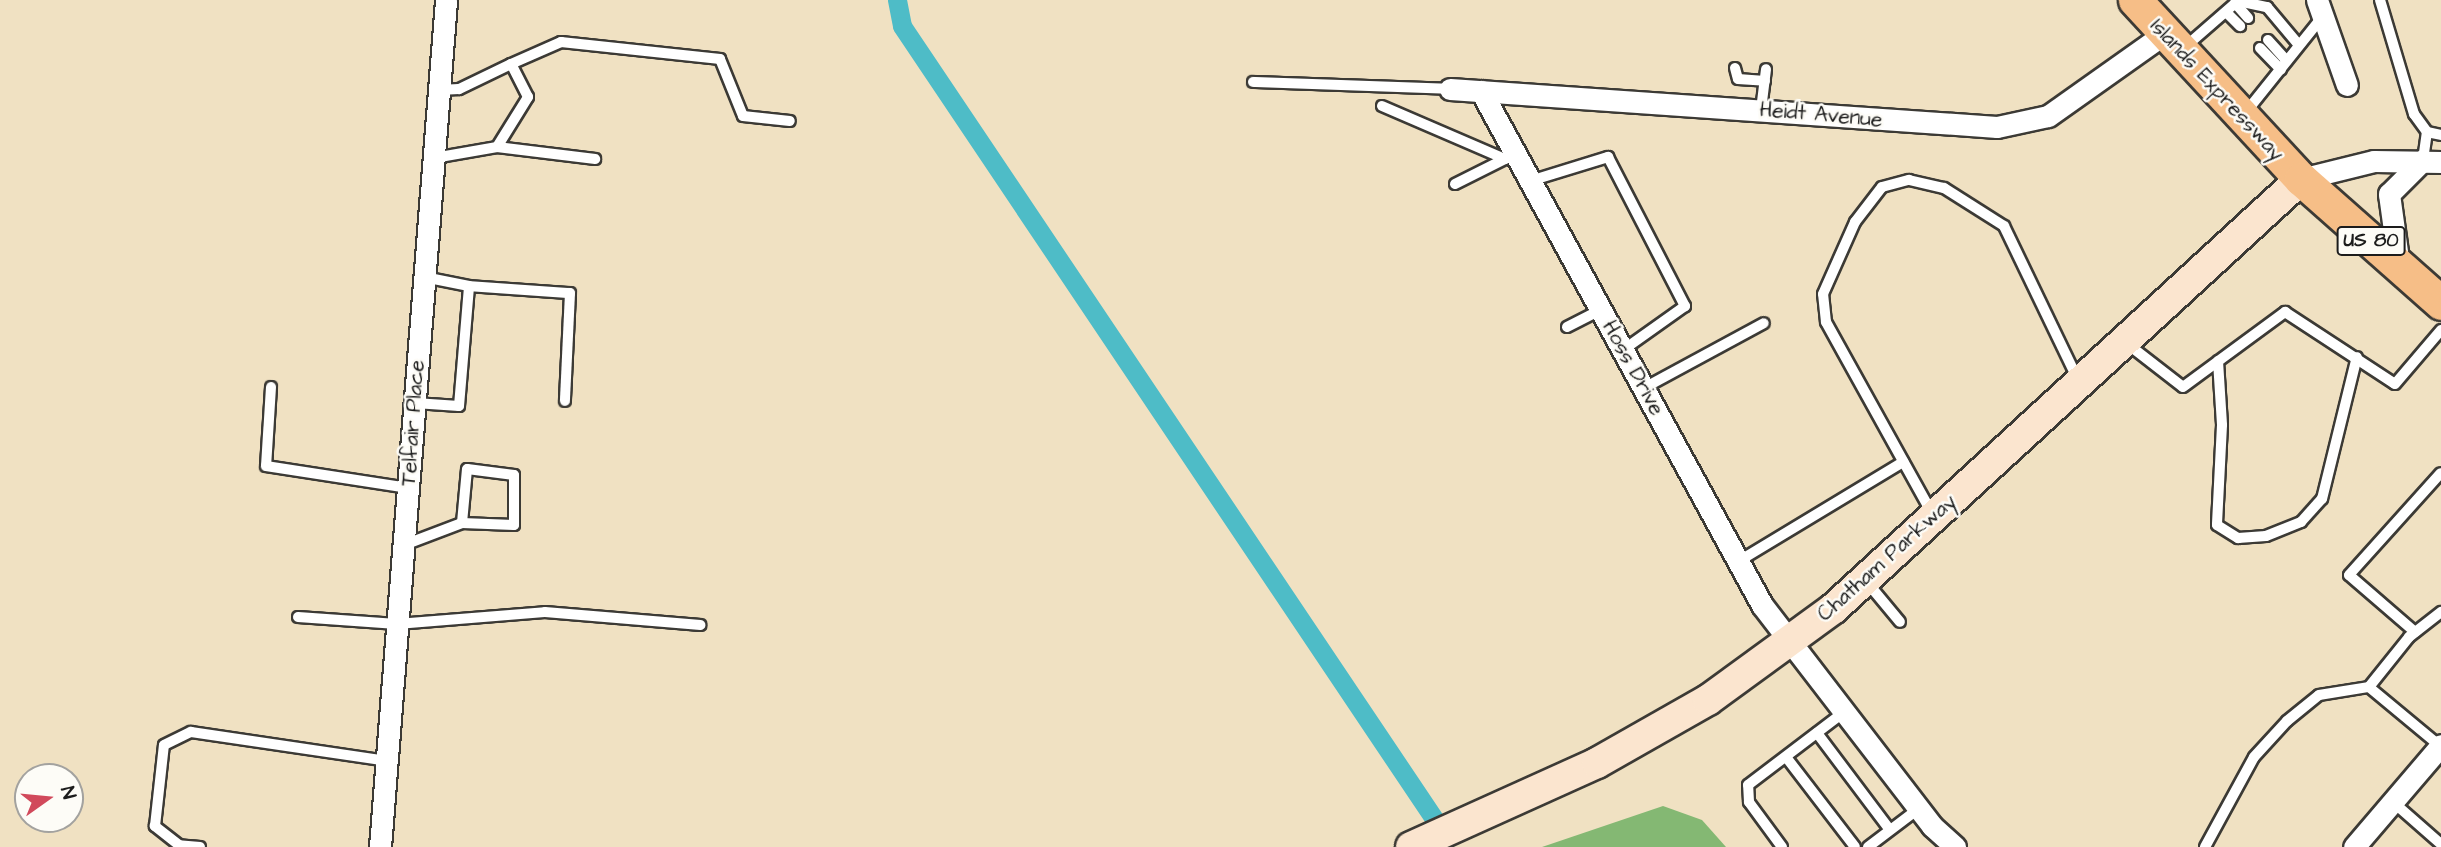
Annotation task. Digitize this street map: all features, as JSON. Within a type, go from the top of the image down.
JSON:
[{"type":"main road","name":"Islands Expressway","points":[[2134,0],[2301,179]]},
{"type":"main road","name":"US 80","points":[[2301,179],[2441,303]]},
{"type":"main road","name":"Chatham Parkway","points":[[1411,847],[1597,763],[1708,700],[1787,643],[1866,582],[2078,382],[2301,179]]},
{"type":"street","name":"Telfair Place","points":[[380,847],[446,0]]},
{"type":"street","points":[[2320,8],[2347,85]]},
{"type":"street","name":"Heidt Avenue","points":[[1450,89],[1977,127],[2024,124],[2060,110],[2172,43]]},
{"type":"street","name":"Hoss Drive","points":[[1481,91],[1510,156],[1530,181],[1787,643],[1918,809],[1955,847]]},
{"type":"street","points":[[2301,179],[2374,161],[2432,161]]},
{"type":"street","points":[[2399,266],[2389,194],[2432,161]]},
{"type":"street","points":[[2357,846],[2441,746]]},
{"type":"lane","points":[[2381,0],[2414,114],[2427,132],[2432,161]]},
{"type":"lane","points":[[2172,43],[2226,12],[2235,3]]},
{"type":"lane","points":[[2226,12],[2244,22],[2235,3]]},
{"type":"lane","points":[[2235,3],[2267,6],[2298,44]]},
{"type":"lane","points":[[2241,117],[2284,66],[2320,8]]},
{"type":"lane","points":[[439,90],[459,89],[561,41],[720,59],[743,116],[790,121]]},
{"type":"lane","points":[[2264,44],[2284,66]]},
{"type":"lane","points":[[497,147],[528,97],[511,64]]},
{"type":"lane","points":[[1735,68],[1738,79],[1765,75],[1761,110]]},
{"type":"lane","points":[[1253,82],[1450,89]]},
{"type":"lane","points":[[1382,106],[1510,156]]},
{"type":"lane","points":[[2427,132],[2441,135]]},
{"type":"lane","points":[[434,158],[497,147],[595,159]]},
{"type":"lane","points":[[1455,184],[1510,156]]},
{"type":"lane","points":[[1530,181],[1608,158],[1685,306],[1623,350]]},
{"type":"lane","points":[[1935,517],[1826,321],[1823,294],[1855,222],[1882,187],[1909,180],[1944,188],[2004,226],[2078,382]]},
{"type":"lane","points":[[424,277],[469,286],[570,293],[565,401]]},
{"type":"lane","points":[[415,404],[459,406],[469,286]]},
{"type":"lane","points":[[1567,327],[1601,310]]},
{"type":"lane","points":[[2123,341],[2183,387],[2285,312],[2395,384],[2441,330]]},
{"type":"lane","points":[[1644,388],[1764,323]]},
{"type":"lane","points":[[2217,361],[2222,425],[2217,525],[2238,538],[2292,527],[2322,499],[2357,357]]},
{"type":"lane","points":[[271,387],[266,466],[408,488]]},
{"type":"lane","points":[[1739,561],[1903,462]]},
{"type":"lane","points":[[404,545],[462,523],[514,525],[514,475],[467,469],[462,523]]},
{"type":"lane","points":[[2415,632],[2349,575],[2441,473]]},
{"type":"lane","points":[[1866,582],[1900,622]]},
{"type":"lane","points":[[298,617],[397,624],[545,612],[700,625]]},
{"type":"lane","points":[[2204,847],[2239,780],[2287,721],[2319,695],[2369,687],[2415,632],[2441,612]]},
{"type":"lane","points":[[2369,687],[2441,746]]},
{"type":"lane","points":[[1782,847],[1749,802],[1748,785],[1843,713]]},
{"type":"lane","points":[[200,847],[179,845],[155,826],[164,745],[191,732],[387,761]]},
{"type":"lane","points":[[1817,733],[1890,830]]},
{"type":"lane","points":[[1786,757],[1854,847]]},
{"type":"lane","points":[[2393,802],[2441,844]]},
{"type":"lane","points":[[1868,847],[1918,809]]},
{"type":"green space","points":[[1663,806],[1702,820],[1726,847],[1542,847]]},
{"type":"waterway","points":[[897,0],[902,26],[1435,820]]}]
